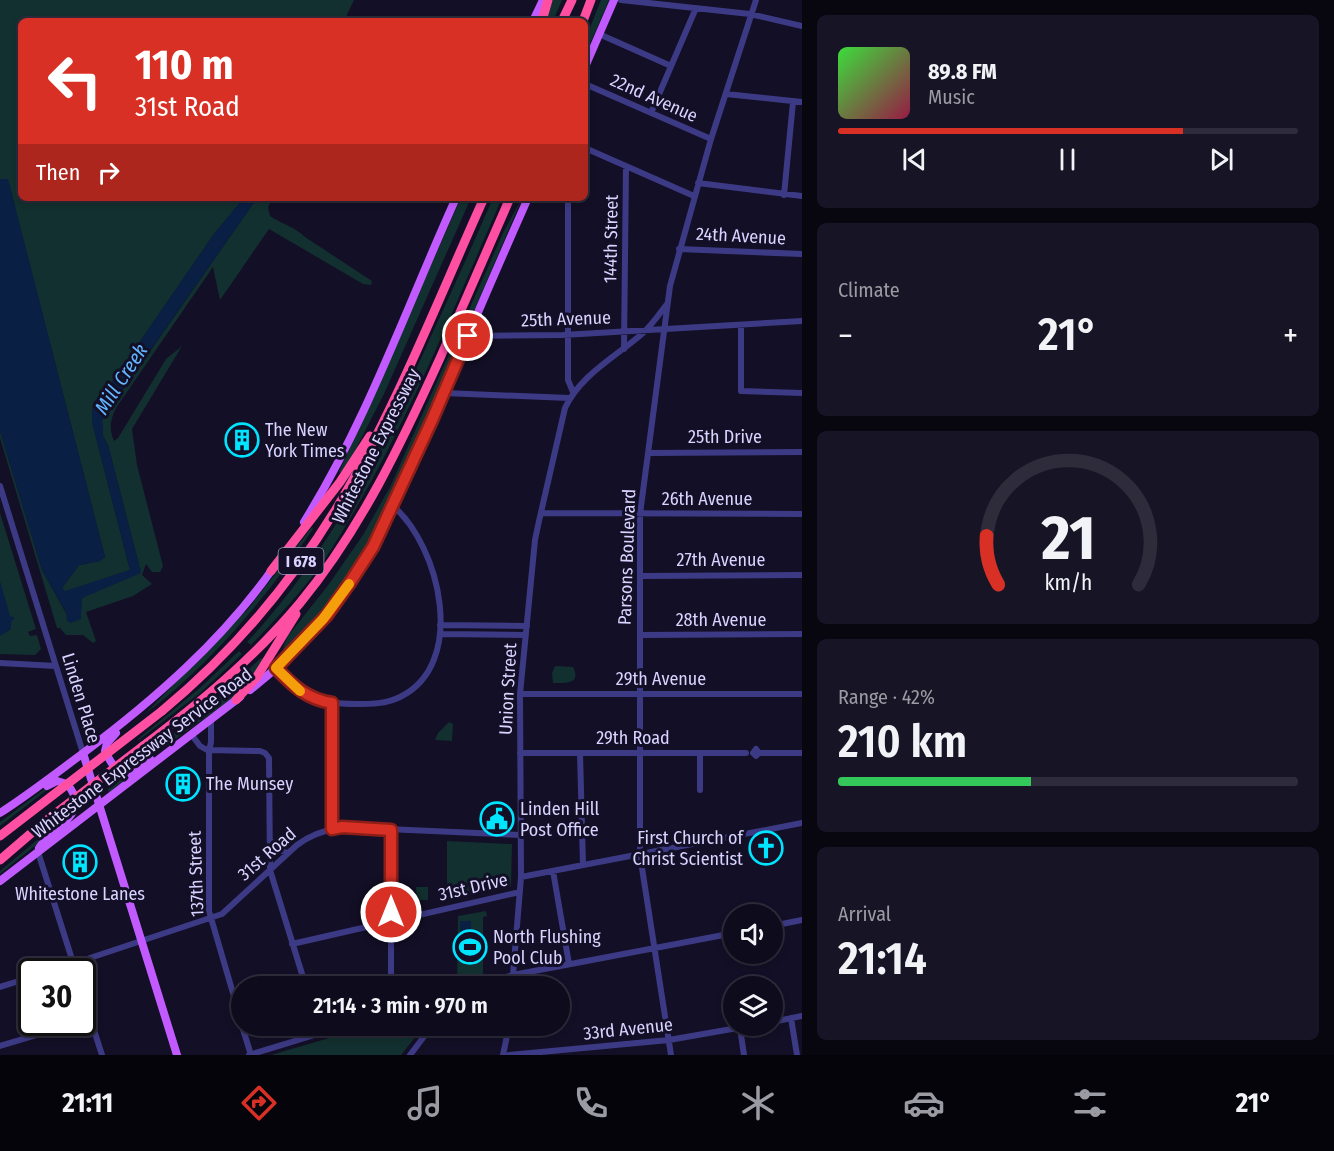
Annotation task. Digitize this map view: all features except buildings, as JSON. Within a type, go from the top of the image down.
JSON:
[{"type":"highway","points":[[543,18],[548,0]]},
{"type":"highway","points":[[563,18],[572,0]]},
{"type":"highway","points":[[584,18],[591,0]]},
{"type":"highway","name":"Whitestone Expressway","points":[[0,836],[162,711],[237,641],[300,564],[353,480],[402,382],[481,201]]},
{"type":"highway","name":"Whitestone Expressway","points":[[0,860],[43,823],[195,706],[244,663],[294,610],[328,567],[362,513],[405,432],[511,201]]},
{"type":"highway","points":[[271,571],[348,471],[402,382]]},
{"type":"highway","points":[[236,700],[256,678],[328,567]]},
{"type":"main road","points":[[534,18],[543,0]]},
{"type":"main road","points":[[588,60],[614,0]]},
{"type":"main road","name":"Whitestone Expressway Service Road","points":[[0,813],[127,720],[169,685],[244,606],[271,571],[312,510],[342,455],[455,201]]},
{"type":"main road","name":"Whitestone Expressway Service Road","points":[[0,881],[276,668],[335,604],[373,547],[393,506],[527,201]]},
{"type":"main road","points":[[127,720],[108,741],[105,749],[107,755],[122,773],[132,773],[150,760],[172,749]]},
{"type":"main road","name":"Linden Place","points":[[83,753],[177,1055]]},
{"type":"main road","points":[[0,819],[51,783],[60,781],[67,784],[74,797],[72,815],[44,841],[38,852]]},
{"type":"street","points":[[621,0],[750,14],[801,26]]},
{"type":"street","name":"Parsons Boulevard","points":[[671,1055],[640,855],[640,514],[670,286],[711,139],[756,0]]},
{"type":"street","points":[[651,113],[696,8]]},
{"type":"street","points":[[599,34],[671,66]]},
{"type":"street","name":"22nd Avenue","points":[[588,85],[711,139]]},
{"type":"street","points":[[726,94],[801,102]]},
{"type":"street","points":[[784,195],[793,102]]},
{"type":"street","points":[[588,149],[694,196]]},
{"type":"street","name":"144th Street","points":[[624,349],[626,166]]},
{"type":"street","points":[[698,183],[801,196]]},
{"type":"street","points":[[568,201],[567,334],[568,380],[571,395]]},
{"type":"street","name":"24th Avenue","points":[[679,249],[801,254]]},
{"type":"street","points":[[444,393],[571,395],[586,379],[646,330],[668,303]]},
{"type":"street","name":"25th Avenue","points":[[468,336],[625,332],[801,321]]},
{"type":"street","points":[[741,325],[741,391],[801,393]]},
{"type":"street","name":"Union Street","points":[[513,975],[521,877],[520,694],[535,540],[565,408],[571,395]]},
{"type":"street","name":"25th Drive","points":[[648,453],[801,452]]},
{"type":"street","name":"Linden Place","points":[[0,486],[83,753]]},
{"type":"street","points":[[276,668],[306,696],[332,703],[380,703],[393,700],[408,693],[422,681],[430,670],[438,650],[440,634],[438,594],[430,564],[412,529],[393,506]]},
{"type":"street","name":"26th Avenue","points":[[541,513],[801,514]]},
{"type":"street","name":"27th Avenue","points":[[640,576],[801,575]]},
{"type":"street","points":[[440,625],[527,626]]},
{"type":"street","points":[[440,634],[526,635]]},
{"type":"street","name":"28th Avenue","points":[[640,634],[801,634]]},
{"type":"street","points":[[0,663],[56,666]]},
{"type":"street","name":"29th Avenue","points":[[520,694],[801,694]]},
{"type":"street","points":[[332,703],[332,829]]},
{"type":"street","name":"137th Street","points":[[211,719],[211,741],[208,751],[209,908],[231,987]]},
{"type":"street","points":[[192,734],[200,746],[208,751],[256,750],[266,754],[270,765],[270,870],[302,976]]},
{"type":"street","name":"29th Road","points":[[520,753],[746,753]]},
{"type":"street","points":[[580,753],[584,865]]},
{"type":"street","points":[[700,753],[700,790]]},
{"type":"street","points":[[759,753],[801,753]]},
{"type":"street","points":[[521,877],[801,823]]},
{"type":"street","name":"31st Road","points":[[93,958],[222,914],[306,839],[332,829],[342,827],[521,835]]},
{"type":"street","points":[[391,830],[391,976]]},
{"type":"street","points":[[270,839],[278,850],[288,853]]},
{"type":"street","points":[[38,852],[72,958]]},
{"type":"street","points":[[553,871],[569,964]]},
{"type":"street","name":"31st Drive","points":[[292,944],[520,892]]},
{"type":"street","points":[[783,924],[801,920]]},
{"type":"street","points":[[510,976],[723,935]]},
{"type":"street","points":[[0,987],[18,981]]},
{"type":"street","points":[[783,1020],[801,1016]]},
{"type":"street","points":[[791,1018],[797,1055]]},
{"type":"street","name":"33rd Avenue","points":[[509,1055],[543,1054],[669,1040],[723,1031]]},
{"type":"street","points":[[0,1046],[33,1036]]},
{"type":"street","points":[[96,1036],[102,1055]]},
{"type":"street","name":"137th Street","points":[[245,1036],[250,1055]]},
{"type":"street","points":[[250,1055],[310,1036]]},
{"type":"street","points":[[410,1055],[424,1036]]},
{"type":"street","points":[[503,1055],[507,1036]]},
{"type":"street","points":[[741,1036],[744,1055]]},
{"type":"green space","points":[[0,0],[354,0],[345,18],[18,18],[18,201],[242,201],[214,234],[108,388],[92,422],[130,570],[65,592],[62,588],[79,565],[100,561],[105,557],[8,180],[0,179]]},
{"type":"green space","points":[[552,0],[562,0],[554,18],[546,18]]},
{"type":"green space","points":[[601,0],[609,0],[588,48],[588,32]]},
{"type":"green space","points":[[255,201],[271,201],[268,207],[270,216],[297,231],[372,281],[371,285],[363,284],[269,229],[220,300],[213,267],[116,408],[111,421],[114,441],[166,359],[182,346],[132,429],[137,465],[163,566],[160,572],[152,572],[146,564],[142,575],[152,584],[133,596],[86,612],[96,641],[93,643],[83,635],[66,635],[60,628],[57,628],[0,438],[0,431],[42,570],[71,622],[80,619],[82,598],[139,565],[108,445],[103,436],[102,420]]},
{"type":"green space","points":[[460,201],[470,201],[384,394],[347,466],[339,472]]},
{"type":"green space","points":[[492,201],[501,201],[420,384],[375,475],[323,562],[298,595],[251,645],[247,642],[303,574],[350,500],[391,423]]},
{"type":"green space","points":[[521,201],[439,394],[369,545],[327,607],[282,656],[288,636],[329,584],[363,535],[390,487],[504,231]]},
{"type":"green space","points":[[0,513],[36,629],[28,632],[30,636],[37,635],[41,649],[35,655],[0,654]]},
{"type":"green space","points":[[312,527],[313,529],[276,580],[236,628],[193,673],[145,714],[248,609]]},
{"type":"green space","points":[[239,651],[242,654],[200,693],[138,739],[201,687]]},
{"type":"green space","points":[[261,658],[264,660],[253,679],[237,695],[135,768],[124,771],[210,705]]},
{"type":"green space","points":[[555,666],[573,667],[574,680],[567,683],[553,683],[552,673]]},
{"type":"green space","points":[[449,722],[453,724],[452,741],[435,740],[438,733]]},
{"type":"green space","points":[[119,775],[127,778],[109,792],[106,784]]},
{"type":"green space","points":[[56,783],[0,826],[0,822],[51,784]]},
{"type":"green space","points":[[72,811],[63,823],[0,874],[0,871]]},
{"type":"green space","points":[[447,841],[512,844],[511,886],[447,900]]},
{"type":"green space","points":[[416,887],[428,887],[428,900],[417,900]]},
{"type":"green space","name":"North Flushing Pool Club","points":[[486,911],[487,916],[483,917],[483,976],[457,976],[458,916]]},
{"type":"green space","points":[[336,1036],[416,1036],[401,1055],[271,1055]]},
{"type":"water","name":"Mill Creek","points":[[0,179],[8,179],[105,557],[100,561],[79,565],[62,588],[65,591],[130,570],[92,422],[94,401],[105,395],[214,234],[242,201],[255,201],[102,419],[103,436],[108,445],[139,565],[137,567],[140,566],[141,573],[82,598],[81,619],[71,623],[67,621],[66,612],[42,570],[0,431]]},
{"type":"water","points":[[0,581],[10,616],[15,618],[11,622],[11,629],[0,636]]},
{"type":"water","points":[[460,921],[471,921],[471,929],[479,930],[479,940],[471,941],[471,948],[460,949]]},
{"type":"slow traffic","points":[[300,691],[276,668],[323,619],[349,584]]},
{"type":"place","name":"The New York Times","points":[[242,440]]},
{"type":"place","name":"The Munsey","points":[[183,784]]},
{"type":"place","name":"Linden Hill Post Office","points":[[497,819]]},
{"type":"place","name":"First Church of Christ Scientist","points":[[766,848]]},
{"type":"place","name":"Whitestone Lanes","points":[[80,862]]},
{"type":"place","name":"North Flushing Pool Club","points":[[470,947]]},
{"type":"route","points":[[391,912],[391,830],[342,827],[332,829],[332,703],[306,696],[276,668],[327,615],[373,547],[468,336]]}]
